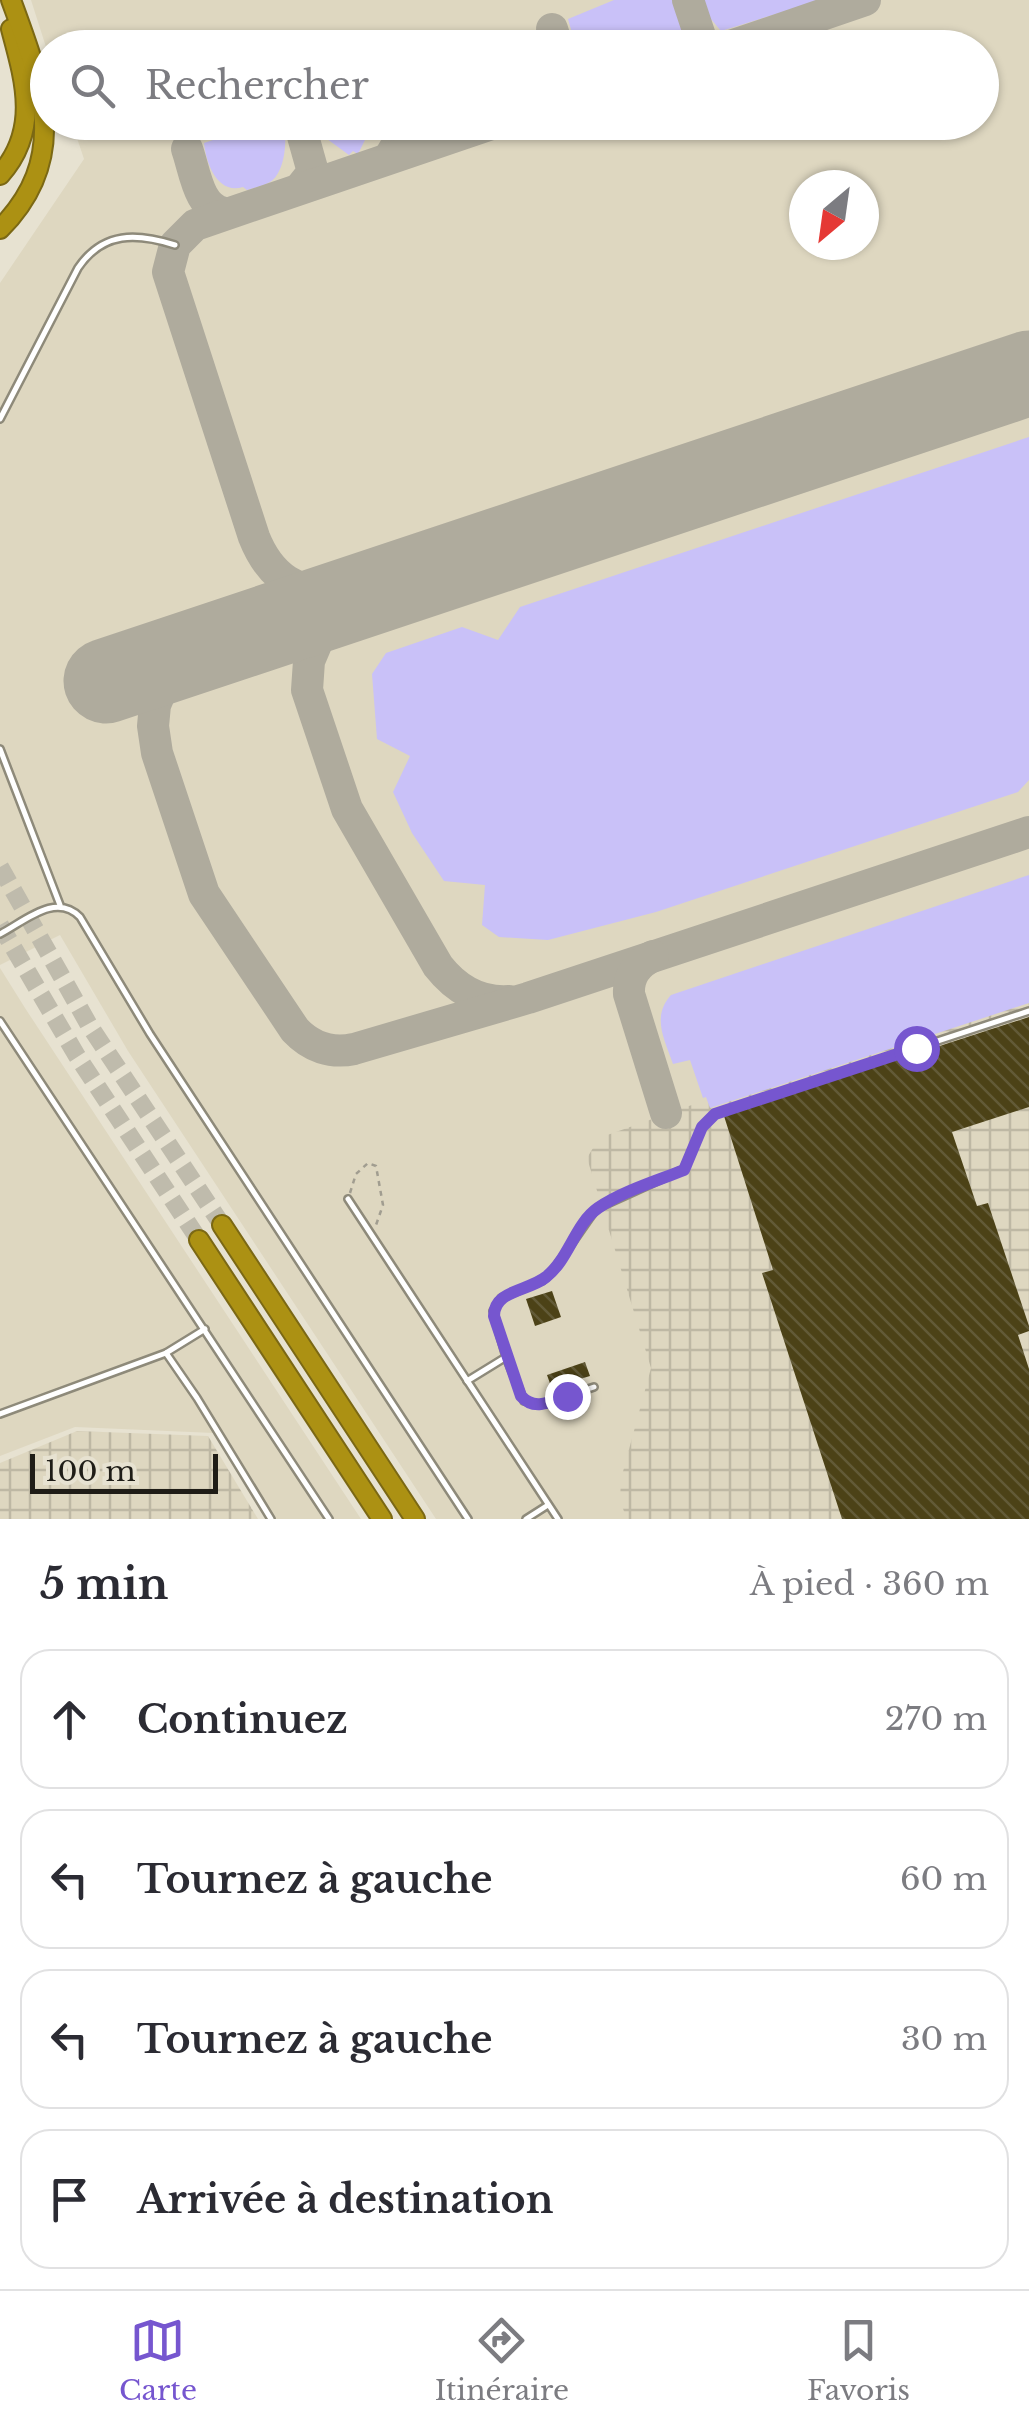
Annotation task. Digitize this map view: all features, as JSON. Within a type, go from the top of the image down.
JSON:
[{"type":"highway","points":[[0,175],[21,142],[28,112],[26,87],[3,0]]},
{"type":"highway","points":[[11,0],[30,53]]},
{"type":"highway","points":[[0,229],[31,186],[43,140]]},
{"type":"highway","points":[[222,1225],[415,1519]]},
{"type":"highway","points":[[198,1240],[382,1519]]},
{"type":"lane","points":[[0,420],[78,268],[92,250],[124,236],[144,236],[175,245]]},
{"type":"lane","points":[[0,749],[60,905]]},
{"type":"lane","points":[[0,934],[50,907],[70,908],[80,917],[150,1034],[468,1519]]},
{"type":"lane","points":[[594,1386],[540,1405],[530,1404],[518,1391],[494,1316],[498,1302],[542,1281],[552,1272],[596,1209],[684,1170],[702,1127],[715,1114],[1029,1011]]},
{"type":"lane","points":[[0,1022],[329,1519]]},
{"type":"lane","points":[[348,1199],[558,1519]]},
{"type":"lane","points":[[0,1414],[166,1354],[205,1328]]},
{"type":"lane","points":[[166,1354],[198,1398],[271,1519]]},
{"type":"lane","points":[[467,1381],[506,1357]]},
{"type":"lane","points":[[526,1519],[548,1505]]},
{"type":"path","points":[[348,1199],[359,1170],[368,1163],[376,1166],[383,1205],[371,1235]]},
{"type":"shaded area","points":[[31,0],[1029,0],[1029,1519],[436,1519],[128,1051],[60,935],[0,965],[0,283],[84,159],[78,140],[999,140],[999,30],[41,30]]},
{"type":"shaded area","points":[[614,0],[679,0],[684,19],[682,30],[571,30],[568,19]]},
{"type":"shaded area","points":[[695,0],[821,0],[724,30]]},
{"type":"shaded area","points":[[285,140],[285,146],[275,178],[247,190],[220,182],[207,160],[204,143]]},
{"type":"shaded area","points":[[328,140],[365,140],[358,154],[353,151],[349,155]]},
{"type":"shaded area","points":[[1029,437],[1029,780],[1018,792],[656,912],[548,940],[499,937],[482,925],[485,885],[444,881],[412,833],[393,792],[410,756],[377,739],[372,674],[386,653],[462,627],[498,640],[520,607]]},
{"type":"shaded area","points":[[1029,875],[1029,1003],[710,1108],[690,1060],[673,1064],[661,1020],[671,995]]},
{"type":"shaded area","points":[[0,968],[361,1519],[267,1519],[214,1433],[75,1427],[0,1456]]},
{"type":"shaded area","points":[[1029,987],[1029,1519],[627,1519],[620,1501],[621,1479],[651,1368],[587,1158],[599,1138],[703,1098]]},
{"type":"shaded area","points":[[77,1431],[208,1436],[258,1519],[0,1519],[0,1463]]},
{"type":"building","points":[[1029,1017],[1029,1107],[952,1132],[977,1206],[988,1203],[1029,1326],[1029,1331],[1018,1335],[1029,1369],[1029,1519],[842,1519],[762,1273],[773,1270],[724,1116]]},
{"type":"building","points":[[552,1291],[561,1317],[535,1326],[526,1299]]},
{"type":"building","points":[[585,1362],[590,1376],[580,1379],[582,1385],[564,1391],[562,1385],[552,1389],[547,1375]]},
{"type":"taxiway","points":[[688,0],[698,30]]},
{"type":"taxiway","points":[[778,30],[865,0]]},
{"type":"taxiway","points":[[302,186],[313,172],[304,140]]},
{"type":"taxiway","points":[[389,158],[397,140]]},
{"type":"taxiway","points":[[444,140],[195,225],[175,245],[168,272],[254,537],[271,567],[294,585],[320,592],[349,592],[489,551]]},
{"type":"taxiway","points":[[187,149],[203,197],[225,213]]},
{"type":"taxiway","points":[[371,599],[341,614],[320,635],[309,661],[307,690],[347,809],[438,966],[469,993],[488,1000],[509,1001]]},
{"type":"taxiway","points":[[266,625],[182,663],[168,674],[155,705],[153,726],[157,753],[204,894],[295,1030],[322,1048],[354,1049],[528,998],[1029,832]]},
{"type":"taxiway","points":[[653,956],[635,971],[629,994],[666,1113]]},
{"type":"runway","points":[[106,681],[1029,373]]},
{"type":"tunnel","points":[[0,867],[89,1025],[222,1225]]},
{"type":"tunnel","points":[[0,925],[77,1056],[199,1240]]},
{"type":"route","points":[[567,1396],[540,1405],[524,1401],[494,1316],[494,1306],[501,1298],[542,1281],[552,1272],[596,1209],[684,1170],[702,1127],[715,1114],[916,1048]]}]
